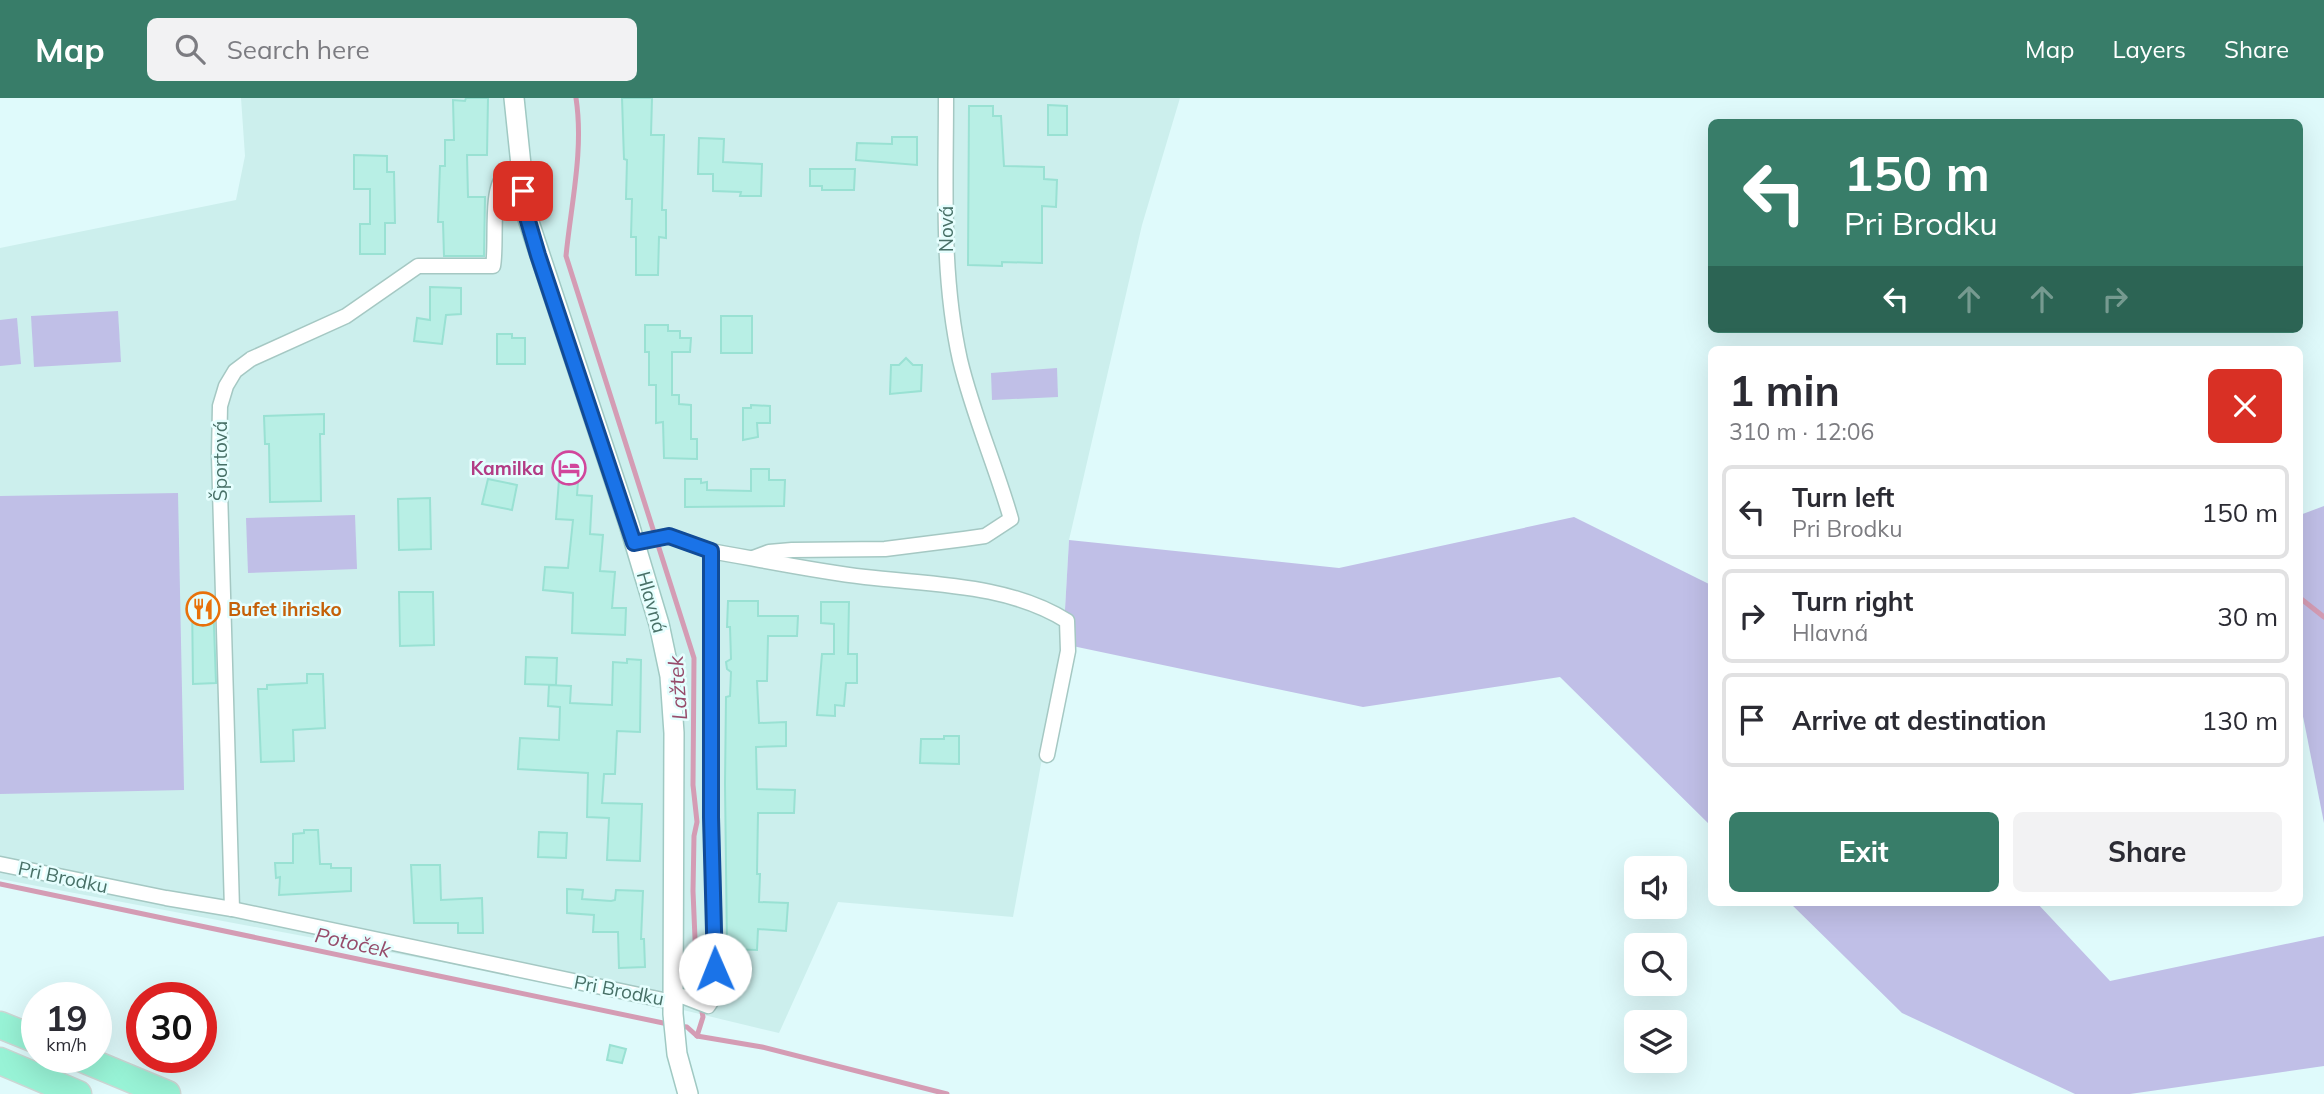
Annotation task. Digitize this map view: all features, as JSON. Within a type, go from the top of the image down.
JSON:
[{"type":"highway","points":[[0,1025],[21,1034]]},
{"type":"highway","points":[[0,1061],[78,1094]]},
{"type":"highway","points":[[112,1071],[167,1094]]},
{"type":"street","name":"Hlavná","points":[[514,98],[526,214],[538,255],[643,541],[671,688],[678,1004],[675,1040],[688,1094]]},
{"type":"street","name":"Nová","points":[[752,558],[769,552],[886,549],[985,536],[1011,519],[971,403],[960,359],[946,277],[946,98]]},
{"type":"street","name":"Športová","points":[[232,909],[219,455],[220,406],[226,386],[235,371],[251,359],[372,300],[418,266],[493,266],[496,244],[496,188],[503,177],[520,170]]},
{"type":"street","points":[[643,541],[669,536],[711,551],[863,576],[936,583],[1011,596],[1044,606],[1067,621],[1068,651],[1046,755]]},
{"type":"street","name":"Pri Brodku","points":[[0,864],[232,909],[678,1004],[708,1006],[716,994],[711,817],[711,551]]},
{"type":"shaded area","points":[[241,98],[1180,98],[1142,225],[1069,540],[1063,644],[1013,917],[838,902],[779,1033],[633,998],[0,879],[0,248],[236,200],[245,156]]},
{"type":"shaded area","points":[[118,311],[121,362],[34,367],[31,316]]},
{"type":"shaded area","points":[[17,318],[21,364],[0,366],[0,320]]},
{"type":"shaded area","points":[[1057,368],[1058,397],[992,400],[991,373]]},
{"type":"shaded area","points":[[178,493],[184,790],[0,794],[0,496]]},
{"type":"shaded area","points":[[2324,506],[2324,823],[2303,716],[2303,514]]},
{"type":"shaded area","points":[[355,515],[357,569],[248,573],[246,518]]},
{"type":"shaded area","points":[[1574,517],[1708,584],[1708,823],[1560,677],[1363,707],[1063,644],[1069,540],[1339,568]]},
{"type":"shaded area","points":[[1793,906],[2040,906],[2110,981],[2324,936],[2324,1066],[2130,1094],[2075,1094],[1902,1013]]},
{"type":"building","points":[[466,98],[488,98],[487,155],[467,155],[468,197],[485,197],[484,256],[444,256],[443,222],[438,222],[440,166],[445,166],[445,140],[454,140],[453,100],[465,101]]},
{"type":"building","points":[[622,98],[652,98],[651,135],[664,135],[662,210],[666,210],[666,238],[659,237],[658,275],[636,275],[636,237],[631,237],[632,199],[626,199],[627,160],[624,159]]},
{"type":"building","points":[[1048,105],[1067,106],[1067,135],[1048,135]]},
{"type":"building","points":[[969,106],[993,106],[993,116],[1001,116],[1004,166],[1044,167],[1044,179],[1057,180],[1056,207],[1042,206],[1042,263],[968,265]]},
{"type":"building","points":[[892,137],[917,137],[917,165],[856,160],[857,143],[892,144]]},
{"type":"building","points":[[699,138],[724,139],[723,162],[762,164],[761,196],[740,196],[741,192],[713,191],[713,174],[698,174]]},
{"type":"building","points":[[354,155],[387,156],[387,172],[394,172],[395,223],[385,223],[385,254],[360,254],[360,224],[370,224],[370,189],[354,189]]},
{"type":"building","points":[[810,169],[855,169],[854,190],[822,190],[822,186],[810,186]]},
{"type":"building","points":[[430,287],[461,288],[461,314],[446,315],[442,344],[414,341],[417,318],[430,320]]},
{"type":"building","points":[[721,316],[752,316],[752,353],[721,353]]},
{"type":"building","points":[[645,325],[668,325],[668,331],[680,331],[680,338],[691,338],[690,352],[672,352],[672,395],[679,395],[679,404],[691,405],[691,439],[697,439],[697,459],[664,458],[663,422],[656,423],[656,385],[649,385],[649,352],[645,352]]},
{"type":"building","points":[[497,334],[512,334],[512,338],[525,338],[525,364],[497,364]]},
{"type":"building","points":[[906,358],[913,365],[922,365],[921,391],[890,394],[891,365],[899,365]]},
{"type":"building","points":[[751,405],[770,406],[770,423],[757,423],[758,437],[743,440],[743,408],[751,408]]},
{"type":"building","points":[[324,414],[324,434],[320,434],[321,501],[270,502],[269,444],[265,444],[264,416]]},
{"type":"building","points":[[561,454],[580,456],[577,495],[592,496],[590,534],[603,535],[600,571],[615,572],[612,608],[626,608],[625,635],[572,633],[573,593],[543,590],[545,567],[568,568],[573,520],[556,519]]},
{"type":"building","points":[[751,469],[769,469],[769,480],[785,480],[784,506],[685,507],[685,479],[701,479],[701,483],[707,482],[707,490],[751,491]]},
{"type":"building","points":[[488,479],[517,485],[512,510],[482,504]]},
{"type":"building","points":[[430,498],[431,549],[399,550],[398,499]]},
{"type":"building","points":[[399,592],[433,592],[434,645],[400,646]]},
{"type":"building","points":[[192,598],[213,598],[216,683],[193,684]]},
{"type":"building","points":[[728,601],[758,601],[758,616],[798,616],[797,636],[768,636],[767,681],[757,681],[759,723],[786,722],[786,746],[756,747],[757,789],[795,790],[794,813],[758,813],[759,902],[788,903],[786,931],[758,929],[757,950],[727,949],[726,697],[730,696],[731,672],[727,669],[726,662],[731,659],[730,627],[727,627]]},
{"type":"building","points":[[821,602],[849,602],[848,654],[857,654],[857,683],[846,683],[844,706],[835,705],[835,716],[817,715],[822,654],[834,654],[834,624],[821,623]]},
{"type":"building","points":[[526,657],[557,658],[556,685],[525,684]]},
{"type":"building","points":[[627,659],[641,660],[640,732],[617,731],[615,774],[604,774],[602,803],[642,804],[640,861],[607,860],[609,818],[587,817],[588,773],[518,769],[520,738],[559,740],[560,707],[548,706],[549,685],[571,686],[570,703],[612,705],[613,662],[627,663]]},
{"type":"building","points":[[307,674],[323,674],[325,728],[293,730],[294,761],[261,762],[258,689],[267,689],[267,685],[307,683]]},
{"type":"building","points":[[944,736],[959,736],[959,764],[920,763],[921,739],[944,739]]},
{"type":"building","points":[[304,830],[318,830],[320,864],[331,864],[331,868],[351,868],[351,891],[279,895],[280,877],[276,878],[275,863],[293,863],[293,834],[304,833]]},
{"type":"building","points":[[539,832],[567,833],[566,858],[538,857]]},
{"type":"building","points":[[411,865],[440,865],[441,900],[482,898],[483,933],[458,933],[458,923],[414,923]]},
{"type":"building","points":[[567,889],[583,890],[582,899],[611,901],[615,900],[616,890],[643,891],[641,939],[644,939],[645,967],[619,968],[618,932],[593,932],[594,915],[567,913]]},
{"type":"building","points":[[610,1045],[626,1049],[622,1063],[607,1060]]},
{"type":"waterway","name":"Lažtek","points":[[576,98],[578,157],[566,256],[694,658],[693,785],[697,822],[694,836],[693,891],[697,986],[703,1017],[697,1036],[762,1047],[947,1094]]},
{"type":"waterway","points":[[2303,600],[2324,617]]},
{"type":"waterway","name":"Potoček","points":[[0,884],[668,1024]]},
{"type":"waterway","name":"Potoček","points":[[678,1026],[687,1027],[697,1036]]},
{"type":"place","name":"Kamilka","points":[[569,468]]},
{"type":"place","name":"Bufet ihrisko","points":[[203,609]]},
{"type":"route","points":[[523,191],[526,214],[538,255],[634,543],[669,536],[711,551],[711,817],[715,969]]}]
